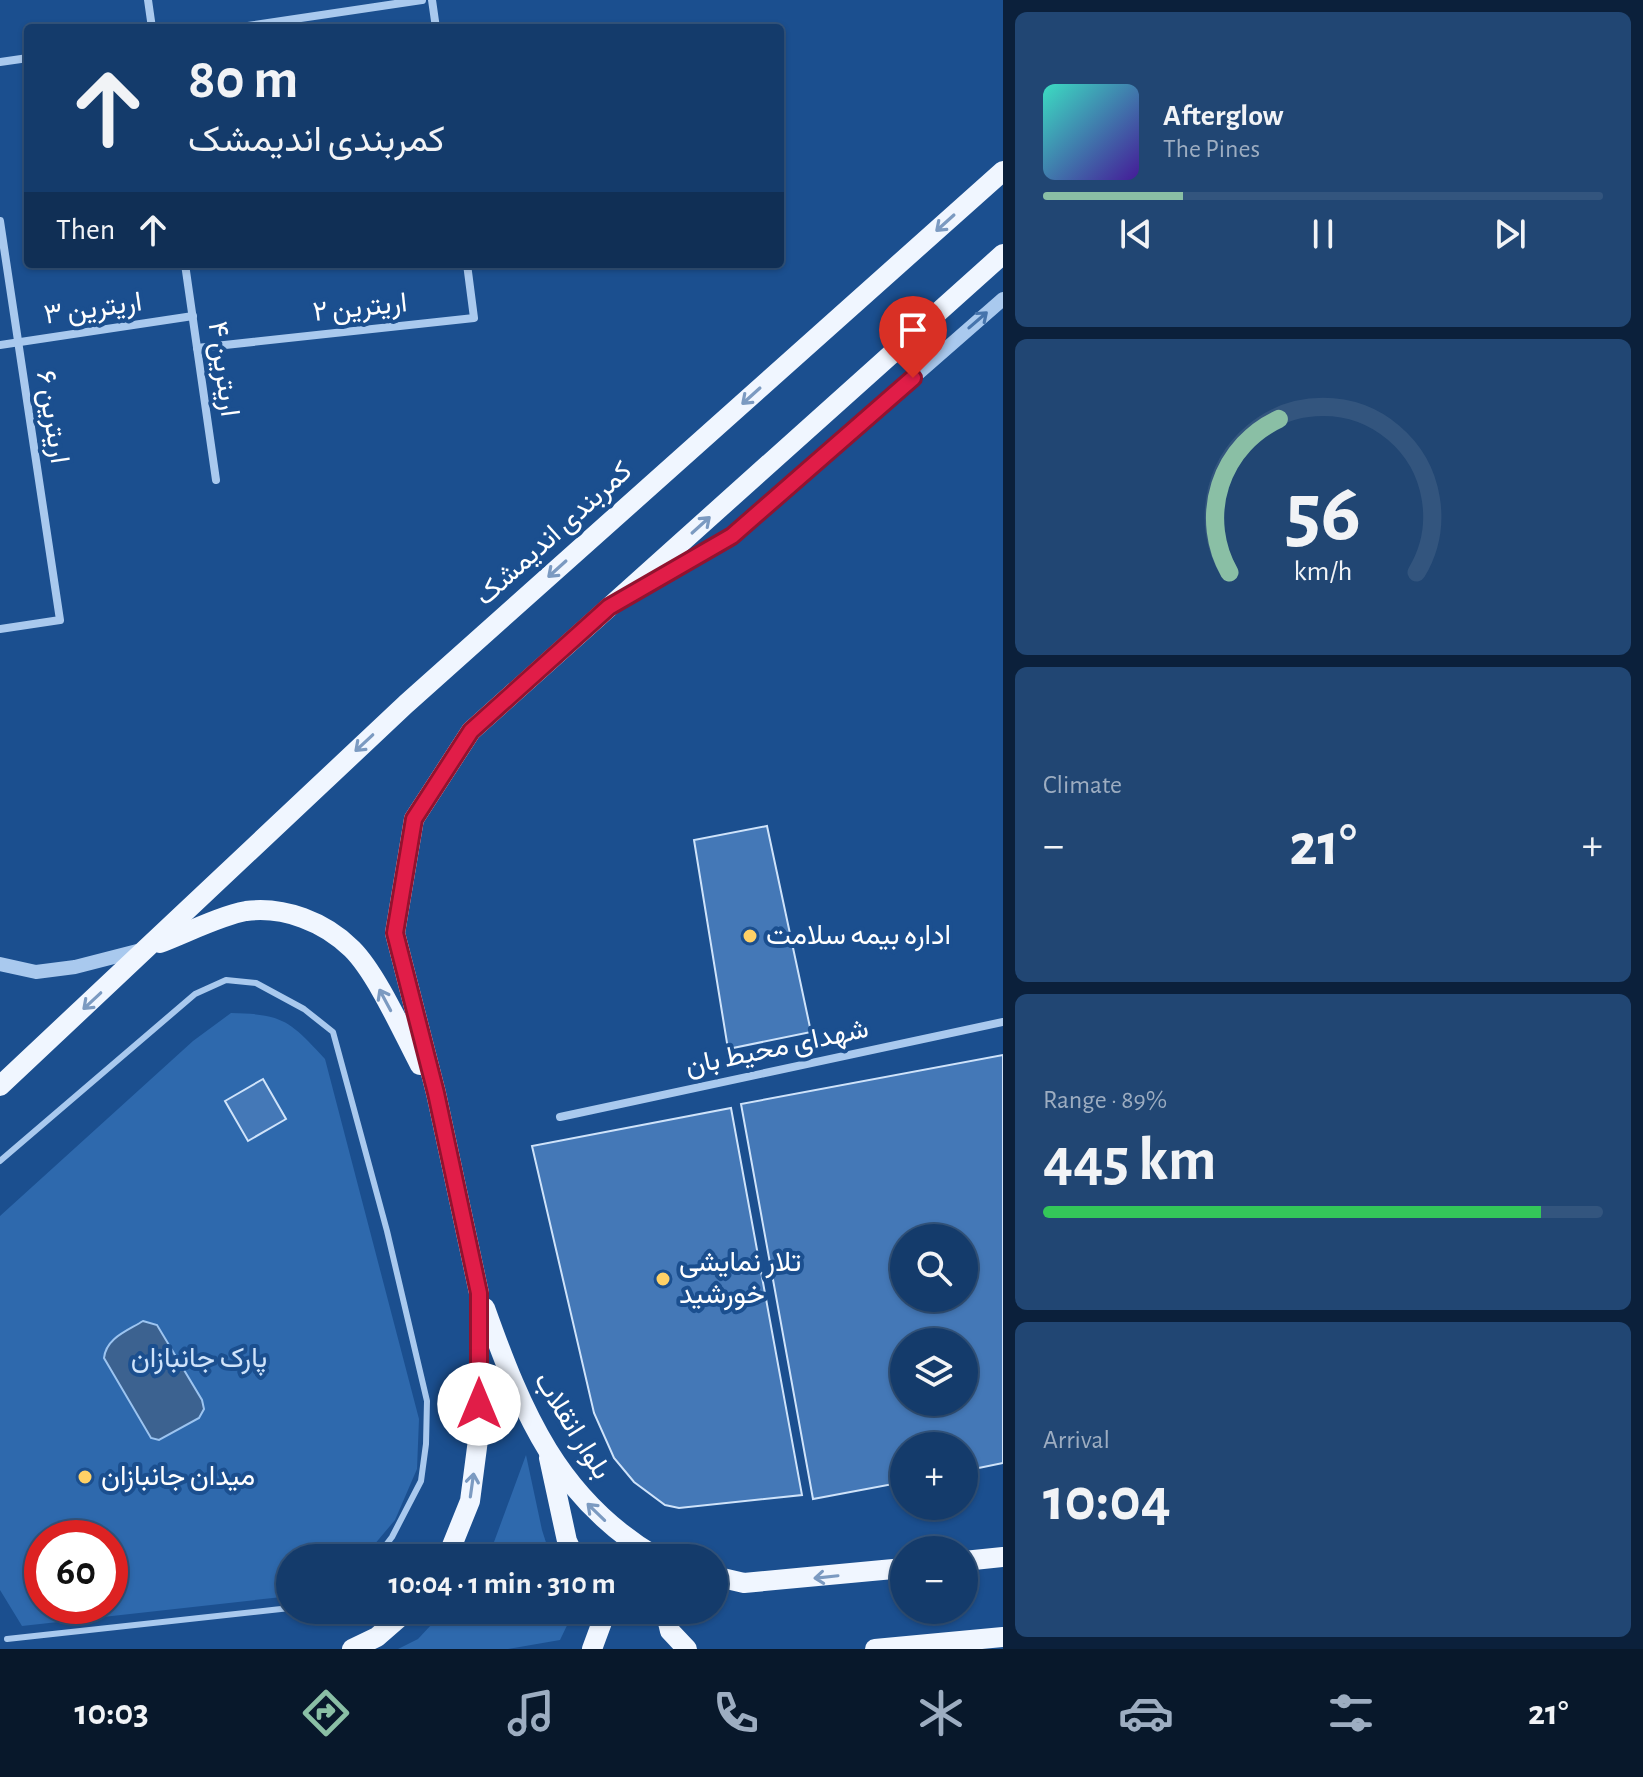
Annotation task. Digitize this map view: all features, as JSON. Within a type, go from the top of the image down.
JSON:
[{"type":"main road","name":"کمربندی اندیمشک","points":[[149,947],[406,704],[1003,171]]},
{"type":"main road","points":[[453,1544],[470,1501],[479,1432],[479,1293],[436,1093],[395,933],[414,819],[471,731],[1003,254]]},
{"type":"main road","points":[[0,1086],[149,947],[243,911],[276,909],[316,923],[352,949],[378,987],[436,1093]]},
{"type":"main road","name":"بلوار انقلاب","points":[[479,1293],[513,1386],[560,1470],[594,1511],[635,1544]]},
{"type":"main road","points":[[547,1448],[568,1544]]},
{"type":"main road","points":[[978,1560],[1003,1557]]},
{"type":"main road","points":[[728,1579],[744,1583],[890,1569]]},
{"type":"main road","points":[[352,1649],[377,1637],[392,1624]]},
{"type":"main road","points":[[592,1649],[601,1624]]},
{"type":"main road","points":[[668,1624],[670,1631],[687,1649]]},
{"type":"main road","points":[[875,1649],[1003,1637]]},
{"type":"street","points":[[148,0],[151,24]]},
{"type":"street","points":[[261,24],[422,0]]},
{"type":"street","points":[[432,0],[435,24]]},
{"type":"street","points":[[0,62],[24,59]]},
{"type":"street","name":"اریترین ۶","points":[[0,221],[60,620],[0,629]]},
{"type":"street","name":"اریترین ۴","points":[[186,268],[216,480]]},
{"type":"street","name":"اریترین ۲","points":[[197,348],[474,318],[468,268]]},
{"type":"street","points":[[609,607],[732,536],[1003,299]]},
{"type":"street","name":"اریترین ۳","points":[[0,345],[193,316]]},
{"type":"street","points":[[0,964],[36,972],[75,967],[149,947]]},
{"type":"street","name":"شهدای محیط بان","points":[[560,1117],[1003,1022]]},
{"type":"lane","points":[[0,1161],[195,994],[226,980],[256,983],[304,1009],[333,1032],[387,1231],[427,1401],[421,1481],[387,1544]]},
{"type":"lane","points":[[7,1639],[276,1610]]},
{"type":"green space","name":"پارک جانبازان","points":[[231,1013],[263,1015],[294,1028],[325,1059],[419,1419],[417,1469],[395,1520],[375,1544],[276,1544],[276,1598],[128,1614],[128,1520],[24,1520],[24,1624],[40,1624],[22,1626],[0,1590],[0,1216],[193,1041]]},
{"type":"green space","points":[[526,1455],[546,1544],[494,1542]]},
{"type":"green space","points":[[432,1624],[568,1624],[560,1640],[508,1649],[398,1649],[418,1639]]},
{"type":"shaded area","points":[[143,1321],[157,1325],[202,1400],[204,1409],[199,1418],[159,1440],[151,1438],[104,1358],[113,1340]]},
{"type":"building","name":"اداره بیمه سلامت","points":[[767,826],[811,1032],[728,1049],[694,840]]},
{"type":"building","points":[[1003,1055],[1003,1463],[978,1468],[978,1432],[890,1432],[890,1485],[813,1499],[741,1104]]},
{"type":"building","points":[[263,1079],[286,1119],[248,1141],[225,1101]]},
{"type":"building","name":"تلار نمایشی خورشید","points":[[731,1108],[802,1495],[679,1508],[665,1505],[634,1482],[614,1458],[594,1413],[532,1146]]},
{"type":"place","name":"اداره بیمه سلامت","points":[[750,936]]},
{"type":"place","name":"تلار نمایشی خورشید","points":[[663,1279]]},
{"type":"place","name":"میدان جانبازان","points":[[85,1477]]},
{"type":"route","points":[[479,1404],[479,1293],[436,1093],[395,933],[414,819],[471,731],[609,607],[732,536],[913,378]]}]
